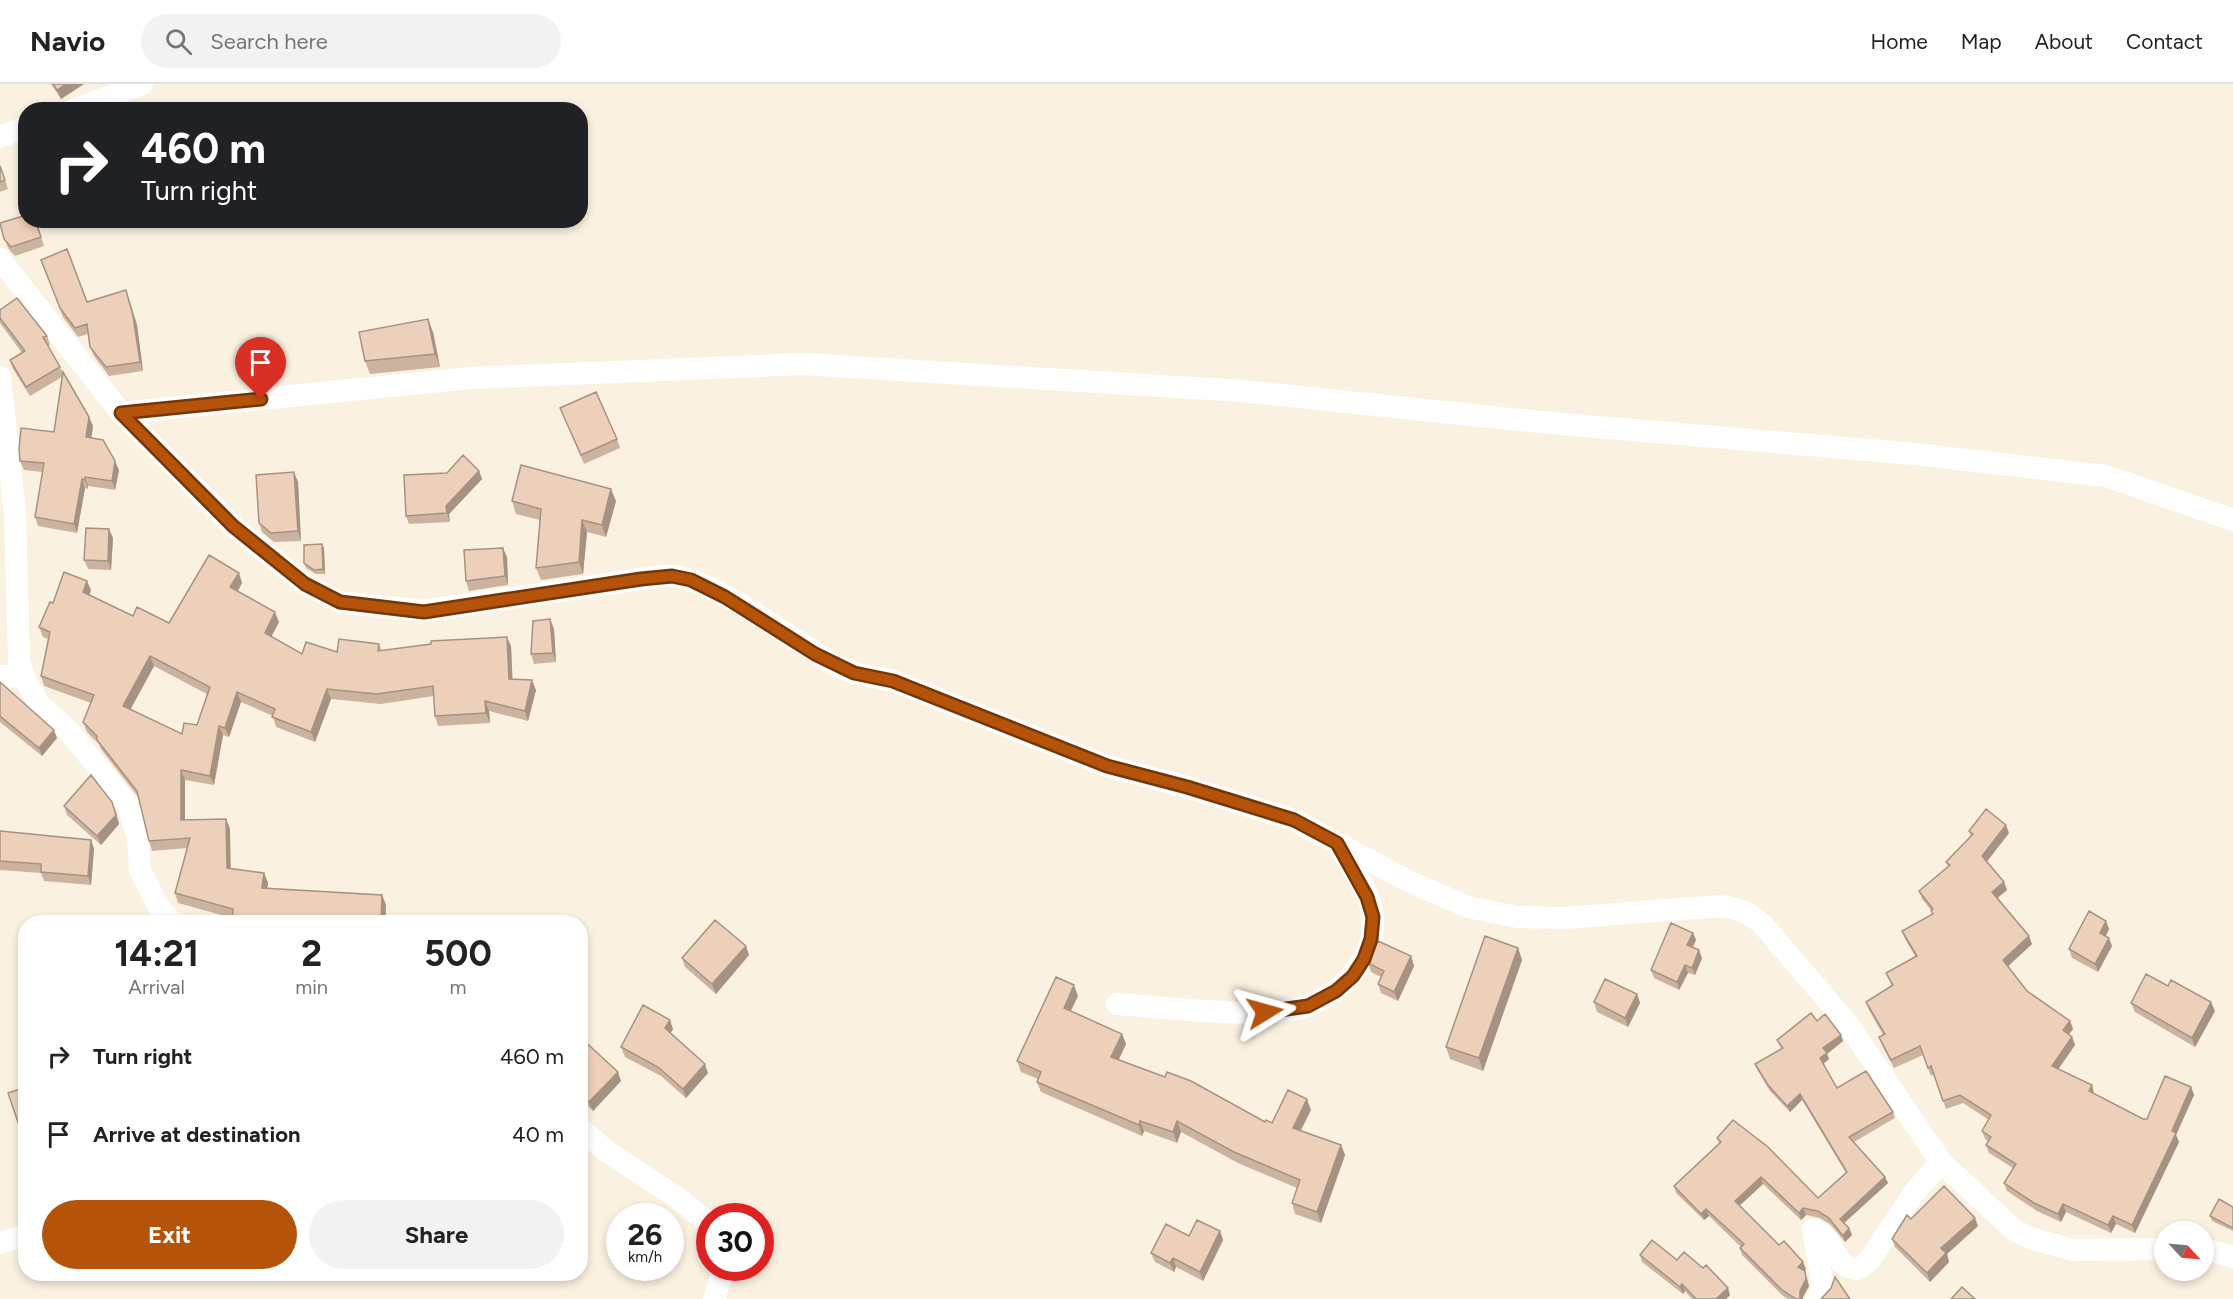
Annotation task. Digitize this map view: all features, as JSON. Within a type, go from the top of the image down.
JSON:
[{"type":"street","points":[[94,102],[142,84]]},
{"type":"street","points":[[0,136],[18,130]]},
{"type":"street","points":[[0,259],[121,413],[233,526],[305,584],[340,602],[424,612],[641,579],[672,576],[691,580],[725,597],[815,654],[854,673],[893,681],[1107,766],[1187,787],[1294,820],[1406,880],[1468,907],[1518,917],[1564,918],[1720,906],[1738,908],[1752,914],[1847,1023],[1941,1162],[2014,1230],[2033,1239],[2073,1250],[2154,1249]]},
{"type":"street","points":[[121,413],[470,378],[803,364],[1242,391],[1539,422],[1915,454],[2106,476],[2233,520]]},
{"type":"street","points":[[0,377],[15,514],[19,660],[24,677],[39,704],[68,730],[128,805],[138,840],[140,870],[161,915]]},
{"type":"street","points":[[0,676],[24,677]]},
{"type":"street","points":[[1117,1004],[1265,1012],[1308,1006],[1336,991],[1353,976],[1364,959],[1371,939],[1373,917],[1367,897],[1337,843]]},
{"type":"street","points":[[588,1135],[696,1213]]},
{"type":"street","points":[[1815,1299],[1823,1289],[1813,1229],[1825,1235],[1834,1245],[1838,1259],[1847,1268],[1858,1269],[1870,1260],[1913,1194],[1941,1162]]},
{"type":"street","points":[[0,1243],[18,1237]]},
{"type":"street","points":[[2214,1252],[2233,1257]]},
{"type":"street","points":[[714,1299],[720,1281]]},
{"type":"building","points":[[53,84],[66,84],[57,90]]},
{"type":"building","points":[[0,166],[5,180],[0,182]]},
{"type":"building","points":[[18,217],[18,228],[38,228],[41,237],[11,247],[4,239],[0,223]]},
{"type":"building","points":[[67,249],[87,302],[126,290],[133,316],[140,362],[106,367],[90,347],[87,324],[75,328],[60,308],[41,260]]},
{"type":"building","points":[[17,298],[47,336],[43,337],[60,367],[26,387],[10,360],[25,351],[0,318],[0,310]]},
{"type":"building","points":[[428,319],[435,354],[365,361],[359,332]]},
{"type":"building","points":[[63,372],[89,417],[86,437],[103,440],[115,461],[112,481],[85,477],[85,480],[82,479],[74,524],[35,517],[44,463],[20,461],[19,449],[21,428],[54,432]]},
{"type":"building","points":[[596,392],[617,439],[581,455],[560,408]]},
{"type":"building","points":[[463,455],[479,471],[446,506],[447,513],[406,516],[404,475],[447,473]]},
{"type":"building","points":[[521,465],[611,489],[602,525],[582,520],[579,562],[536,568],[541,509],[512,501]]},
{"type":"building","points":[[294,472],[298,531],[271,533],[259,523],[256,475]]},
{"type":"building","points":[[86,528],[109,529],[108,561],[84,560]]},
{"type":"building","points":[[322,544],[323,569],[314,570],[304,563],[304,545]]},
{"type":"building","points":[[503,548],[505,576],[466,581],[464,550]]},
{"type":"building","points":[[209,555],[239,573],[230,587],[275,612],[265,633],[302,654],[306,642],[337,652],[339,639],[379,644],[378,651],[431,644],[431,641],[507,637],[509,679],[532,680],[525,711],[485,701],[486,713],[435,716],[433,686],[377,694],[327,689],[311,732],[272,717],[275,709],[237,692],[225,728],[219,726],[210,776],[181,770],[181,820],[226,819],[227,868],[264,873],[262,888],[382,895],[381,915],[232,915],[233,909],[175,893],[190,838],[149,841],[137,791],[97,740],[97,736],[83,722],[94,695],[41,676],[50,632],[39,627],[50,602],[53,603],[64,572],[87,581],[83,592],[133,616],[137,607],[169,623]],"holes":[[[150,656],[210,687],[197,725],[184,723],[182,734],[123,706]]]},
{"type":"building","points":[[550,619],[553,653],[531,654],[533,621]]},
{"type":"building","points":[[0,682],[54,730],[39,748],[0,716]]},
{"type":"building","points":[[91,775],[112,802],[116,815],[97,836],[64,806]]},
{"type":"building","points":[[1986,809],[2006,825],[1982,856],[2004,882],[1992,892],[2029,936],[2003,960],[2027,991],[2070,1021],[2063,1030],[2072,1037],[2052,1066],[2092,1085],[2089,1091],[2143,1119],[2147,1119],[2165,1076],[2191,1087],[2172,1131],[2176,1133],[2132,1225],[2113,1216],[2108,1225],[2063,1204],[2058,1214],[2034,1203],[2004,1183],[2016,1164],[1986,1145],[1991,1137],[1982,1131],[1991,1115],[1960,1095],[1943,1101],[1931,1066],[1928,1068],[1920,1046],[1891,1060],[1879,1037],[1885,1034],[1866,1002],[1893,985],[1886,973],[1917,956],[1902,931],[1933,914],[1931,910],[1933,909],[1919,891],[1950,865],[1946,862],[1973,834],[1969,831]]},
{"type":"building","points":[[0,831],[91,840],[88,876],[41,872],[41,864],[0,861]]},
{"type":"building","points":[[2089,911],[2106,921],[2100,933],[2109,938],[2095,964],[2069,949]]},
{"type":"building","points":[[715,920],[746,946],[712,984],[682,958]]},
{"type":"building","points":[[1671,923],[1693,933],[1687,945],[1699,950],[1692,968],[1685,965],[1677,982],[1651,970]]},
{"type":"building","points":[[1485,936],[1518,948],[1479,1058],[1446,1047]]},
{"type":"building","points":[[1378,941],[1411,956],[1394,992],[1378,984],[1384,971],[1368,963]]},
{"type":"building","points":[[2146,974],[2168,986],[2171,980],[2211,1002],[2192,1038],[2131,1003]]},
{"type":"building","points":[[1056,977],[1074,985],[1064,1008],[1122,1034],[1111,1057],[1165,1077],[1167,1072],[1191,1081],[1265,1122],[1266,1120],[1272,1123],[1288,1090],[1307,1099],[1293,1128],[1341,1145],[1317,1212],[1292,1203],[1300,1180],[1234,1152],[1177,1121],[1173,1132],[1140,1121],[1139,1125],[1037,1082],[1041,1072],[1017,1061]]},
{"type":"building","points":[[1605,979],[1637,994],[1625,1018],[1594,1002]]},
{"type":"building","points":[[643,1005],[670,1020],[665,1028],[705,1064],[683,1089],[658,1067],[621,1047]]},
{"type":"building","points":[[1811,1013],[1817,1021],[1825,1014],[1841,1035],[1823,1048],[1827,1053],[1820,1058],[1837,1088],[1866,1071],[1893,1112],[1849,1137],[1885,1177],[1840,1219],[1849,1228],[1843,1236],[1829,1218],[1818,1211],[1803,1208],[1799,1213],[1761,1177],[1735,1201],[1779,1245],[1784,1241],[1803,1262],[1798,1267],[1805,1271],[1806,1279],[1800,1291],[1800,1299],[1796,1299],[1781,1289],[1740,1248],[1744,1244],[1706,1209],[1701,1214],[1674,1186],[1721,1142],[1717,1138],[1733,1120],[1768,1147],[1818,1198],[1847,1172],[1800,1094],[1787,1106],[1768,1085],[1755,1064],[1783,1048],[1777,1040]]},
{"type":"building","points":[[588,1044],[618,1072],[588,1101]]},
{"type":"building","points":[[18,1090],[18,1122],[8,1093]]},
{"type":"building","points":[[1944,1186],[1975,1218],[1941,1248],[1946,1253],[1927,1273],[1892,1239],[1907,1215],[1911,1219]]},
{"type":"building","points":[[2219,1199],[2233,1207],[2233,1228],[2210,1216]]},
{"type":"building","points":[[1197,1220],[1220,1231],[1200,1272],[1173,1258],[1170,1263],[1151,1253],[1166,1224],[1189,1236]]},
{"type":"building","points":[[1652,1240],[1677,1260],[1684,1252],[1703,1268],[1706,1265],[1728,1288],[1716,1299],[1696,1299],[1682,1284],[1680,1287],[1640,1255]]},
{"type":"building","points":[[1835,1277],[1850,1299],[1821,1299],[1831,1288]]},
{"type":"building","points":[[1962,1287],[1975,1299],[1951,1299]]},
{"type":"route","points":[[261,399],[121,413],[233,526],[305,584],[340,602],[424,612],[641,579],[672,576],[691,580],[759,617],[815,654],[854,673],[893,681],[1107,766],[1187,787],[1294,820],[1337,843],[1367,897],[1373,917],[1371,939],[1364,959],[1353,976],[1336,991],[1308,1006],[1265,1012]]}]
